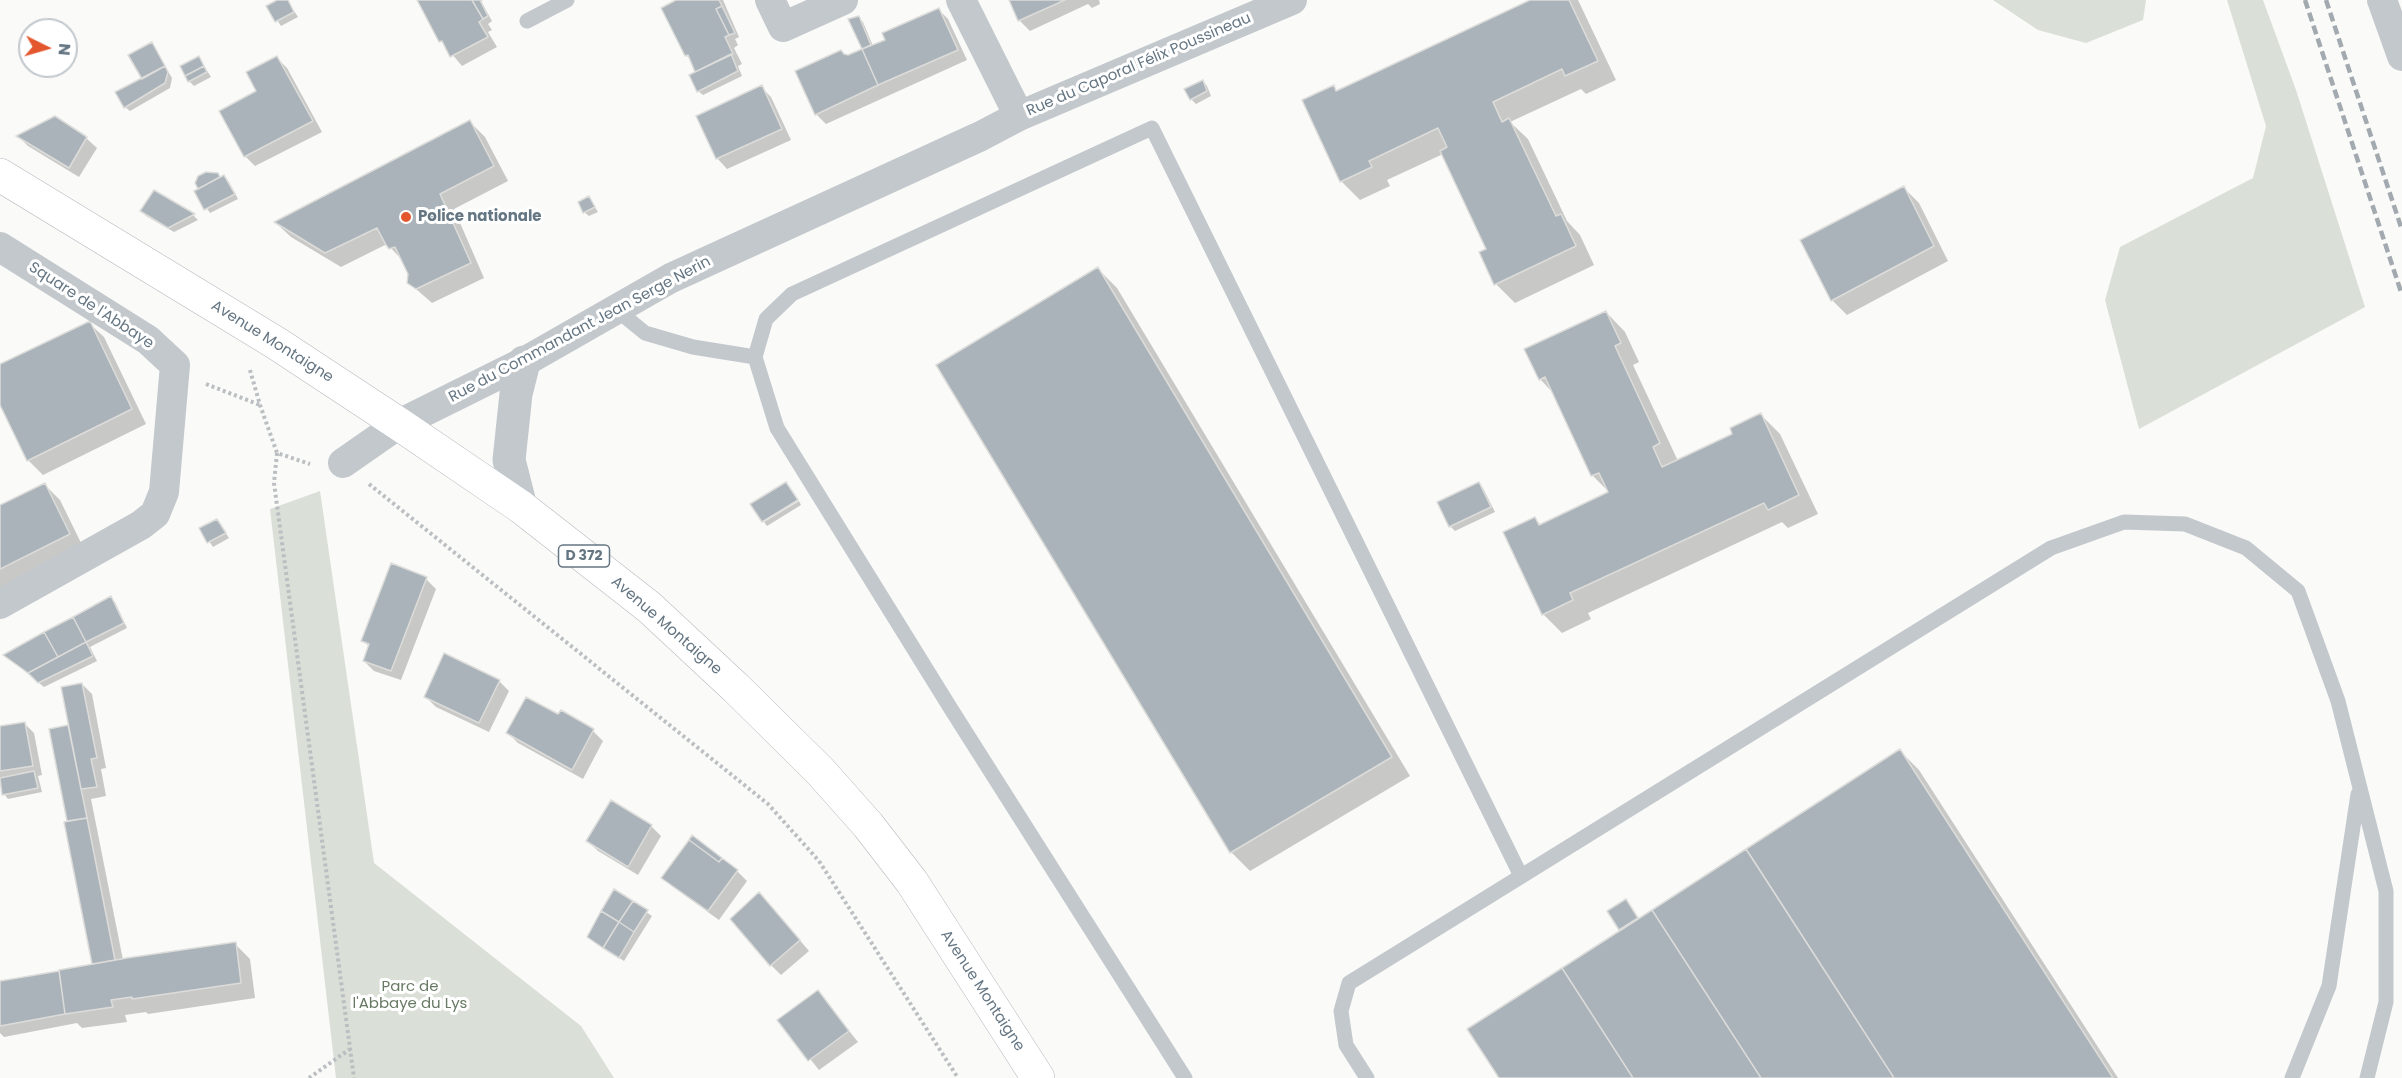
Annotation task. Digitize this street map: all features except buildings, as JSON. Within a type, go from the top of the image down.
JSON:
[{"type":"main road","name":"Avenue Montaigne","points":[[0,175],[276,343],[399,424],[521,507],[649,606],[820,771],[868,825],[912,882],[1038,1078]]},
{"type":"street","points":[[770,0],[783,27],[843,0]]},
{"type":"street","points":[[961,0],[1019,116]]},
{"type":"street","name":"Rue du Caporal Félix Poussineau","points":[[1019,116],[1292,0]]},
{"type":"street","points":[[2382,0],[2402,56]]},
{"type":"street","name":"Rue du Commandant Jean Serge Nerin","points":[[343,463],[399,424],[524,362],[671,278],[981,136],[1019,116]]},
{"type":"street","name":"Square de l'Abbaye","points":[[0,248],[148,340],[175,365]]},
{"type":"street","points":[[521,507],[508,460],[516,394],[524,362]]},
{"type":"street","points":[[0,604],[141,525],[154,514],[164,492],[175,365]]},
{"type":"lane","points":[[527,21],[567,0]]},
{"type":"lane","points":[[1185,1078],[957,719],[777,428],[754,357],[766,319],[792,294],[1152,128],[1521,876]]},
{"type":"lane","points":[[617,310],[645,333],[693,346],[754,357]]},
{"type":"lane","points":[[1367,1078],[1346,1045],[1341,1011],[1349,983],[2051,548],[2124,522],[2185,524],[2246,549],[2298,591],[2338,701],[2385,891],[2386,1002],[2367,1078]]},
{"type":"lane","points":[[2292,1078],[2329,986],[2359,786]]},
{"type":"path","points":[[237,320],[260,405],[277,453],[274,483],[354,1078]]},
{"type":"path","points":[[175,365],[200,382],[260,405]]},
{"type":"path","points":[[277,453],[314,465],[343,463],[768,804],[819,861],[958,1078]]},
{"type":"path","points":[[309,1078],[350,1049]]},
{"type":"green space","points":[[1993,0],[2146,0],[2143,20],[2086,43],[2038,30]]},
{"type":"green space","points":[[2227,0],[2263,0],[2296,90],[2365,307],[2139,429],[2105,300],[2120,247],[2253,178],[2266,126]]},
{"type":"green space","name":"Parc de l'Abbaye du Lys","points":[[320,491],[374,863],[581,1026],[614,1078],[336,1078],[270,509]]},
{"type":"railway","points":[[2305,0],[2402,295]]},
{"type":"railway","points":[[2326,0],[2402,230]]},
{"type":"place","name":"Police nationale","points":[[406,217]]}]
